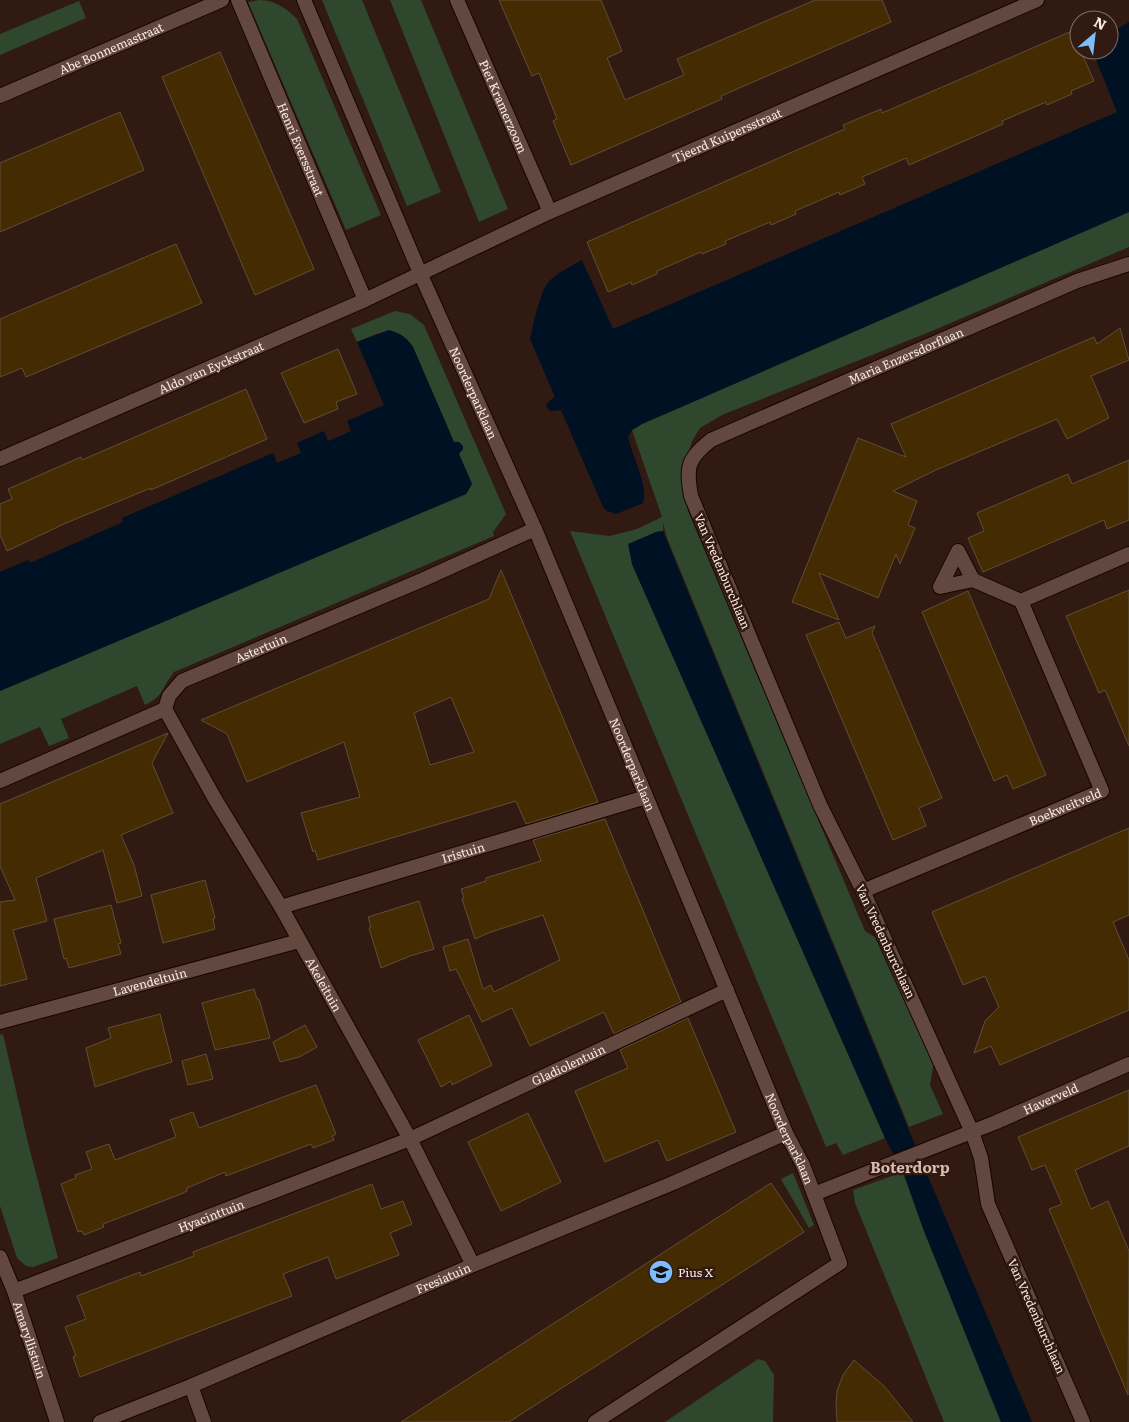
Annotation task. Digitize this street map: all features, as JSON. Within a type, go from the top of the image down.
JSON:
[{"type":"street","name":"Abe Bonnemastraat","points":[[0,96],[222,0]]},
{"type":"street","name":"Henri Eversstraat","points":[[238,0],[365,300]]},
{"type":"street","name":"Noorderparklaan","points":[[304,0],[420,274],[535,529],[786,1133],[803,1166],[840,1263],[595,1422]]},
{"type":"street","name":"Piet Kramerzoom","points":[[457,0],[550,212]]},
{"type":"street","name":"Tjeerd Kuipersstraat","points":[[420,274],[550,212],[1037,0]]},
{"type":"street","name":"Maria Enzersdorflaan","points":[[690,462],[697,451],[711,440],[1077,281],[1129,264]]},
{"type":"street","name":"Aldo van Eyckstraat","points":[[0,459],[365,300],[420,274]]},
{"type":"street","name":"Van Vredenburchlaan","points":[[690,462],[688,480],[691,496],[820,805],[863,891],[972,1132],[981,1158],[988,1204],[1083,1422]]},
{"type":"street","name":"Astertuin","points":[[165,709],[169,696],[182,680],[422,580],[535,529]]},
{"type":"street","points":[[973,580],[1021,601],[1129,554]]},
{"type":"street","name":"Boekweitveld","points":[[863,891],[1102,791],[1021,601]]},
{"type":"street","points":[[0,780],[165,709]]},
{"type":"street","name":"Akeleituin","points":[[165,709],[214,799],[280,907],[410,1139],[474,1265]]},
{"type":"street","name":"Iristuin","points":[[280,907],[646,797]]},
{"type":"street","name":"Lavendeltuin","points":[[0,1022],[299,941]]},
{"type":"street","name":"Gladiolentuin","points":[[410,1139],[727,990]]},
{"type":"street","name":"Haverveld","points":[[814,1194],[972,1132],[1129,1064]]},
{"type":"street","name":"Fresiatuin","points":[[100,1422],[191,1386],[474,1265],[673,1184],[786,1133]]},
{"type":"street","name":"Hyacinttuin","points":[[14,1291],[410,1139]]},
{"type":"street","name":"Amaryllistuin","points":[[0,1257],[14,1291],[57,1422]]},
{"type":"street","points":[[191,1386],[204,1422]]},
{"type":"green space","points":[[260,0],[280,6],[297,19],[381,215],[346,230],[248,2]]},
{"type":"green space","points":[[322,0],[362,0],[441,192],[407,206]]},
{"type":"green space","points":[[390,0],[421,0],[508,209],[479,222]]},
{"type":"green space","points":[[79,1],[86,18],[0,55],[0,34]]},
{"type":"green space","points":[[1129,212],[1129,247],[927,333],[722,415],[700,428],[692,441],[685,465],[682,485],[688,511],[865,931],[881,941],[935,1055],[930,1085],[943,1114],[909,1127],[667,538],[663,523],[663,531],[656,532],[632,564],[885,1138],[843,1155],[836,1143],[826,1147],[570,531],[610,536],[637,529],[662,517],[632,430],[642,424]]},
{"type":"green space","points":[[395,311],[410,314],[424,325],[506,514],[493,532],[494,536],[174,672],[160,694],[145,705],[137,686],[61,719],[69,738],[49,746],[40,727],[0,744],[0,691],[466,494],[472,484],[413,347],[407,339],[394,332],[372,335],[357,342],[351,329]]},
{"type":"green space","points":[[3,1034],[28,1143],[58,1258],[33,1267],[26,1266],[17,1258],[0,1206],[0,1035]]},
{"type":"green space","points":[[903,1172],[924,1231],[1001,1422],[944,1422],[855,1203],[853,1190]]},
{"type":"green space","points":[[793,1173],[814,1225],[809,1228],[781,1179]]},
{"type":"green space","points":[[758,1359],[765,1361],[774,1375],[773,1422],[665,1422]]},
{"type":"water","points":[[1129,22],[1129,212],[642,424],[632,430],[628,437],[644,488],[643,503],[616,514],[607,511],[603,507],[561,410],[551,411],[546,407],[548,402],[555,397],[530,339],[543,291],[549,281],[582,260],[613,329],[1117,112],[1096,60],[1119,60],[1119,28]]},
{"type":"water","points":[[389,330],[403,336],[413,347],[454,442],[459,442],[463,446],[459,454],[472,484],[466,494],[0,691],[0,572],[28,560],[30,563],[123,522],[122,518],[273,453],[277,463],[301,453],[297,443],[324,431],[328,441],[351,431],[347,421],[384,405],[357,342]]},
{"type":"water","points":[[663,531],[924,1167],[1032,1422],[1001,1422],[924,1231],[903,1172],[885,1138],[632,564],[628,544]]},
{"type":"building","points":[[499,0],[601,0],[622,51],[607,58],[625,100],[684,75],[677,59],[815,0],[882,0],[891,22],[721,96],[722,99],[571,165],[553,121],[557,119],[539,73],[532,76]]},
{"type":"building","points":[[1069,32],[1069,60],[1085,60],[1094,81],[1071,91],[1072,94],[1047,105],[1046,102],[1002,121],[1003,124],[909,165],[906,158],[862,177],[865,184],[840,195],[839,192],[795,211],[796,214],[771,225],[770,222],[725,241],[726,244],[702,254],[701,252],[657,271],[657,274],[632,285],[631,282],[608,292],[587,242],[845,129],[843,125],[881,109],[882,113]]},
{"type":"building","points":[[220,52],[314,269],[255,295],[162,77]]},
{"type":"building","points":[[120,112],[144,170],[0,232],[0,163]]},
{"type":"building","points":[[176,244],[202,303],[26,377],[22,368],[0,377],[0,319]]},
{"type":"building","points":[[1120,328],[1129,360],[1091,376],[1109,418],[1067,439],[1057,419],[936,470],[893,491],[917,501],[908,525],[915,528],[900,564],[896,554],[878,598],[819,573],[839,620],[792,602],[858,438],[906,457],[891,424],[1094,337],[1097,344]]},
{"type":"building","points":[[338,349],[357,394],[336,402],[338,409],[304,423],[281,373]]},
{"type":"building","points":[[246,389],[267,439],[151,490],[151,488],[66,523],[7,551],[0,535],[0,504],[12,499],[8,489],[81,457],[82,460]]},
{"type":"building","points":[[1129,460],[1129,520],[1107,529],[1104,520],[983,572],[968,538],[984,531],[977,513],[1068,474],[1072,484]]},
{"type":"building","points":[[501,570],[598,802],[526,824],[516,801],[318,860],[315,850],[313,852],[301,813],[360,797],[344,742],[247,782],[227,734],[201,720],[489,599]],"holes":[[[451,697],[474,752],[430,765],[414,713]]]},
{"type":"building","points":[[1129,590],[1129,746],[1105,690],[1099,693],[1066,616]]},
{"type":"building","points":[[968,591],[1046,775],[1013,789],[1007,775],[994,781],[922,612]]},
{"type":"building","points":[[839,622],[846,638],[875,626],[872,633],[942,798],[919,808],[926,826],[893,840],[806,635]]},
{"type":"building","points":[[168,733],[152,763],[173,813],[121,835],[134,865],[142,896],[117,903],[103,850],[36,878],[47,921],[13,930],[27,979],[0,986],[0,902],[15,900],[0,866],[0,804]]},
{"type":"building","points":[[605,819],[681,1002],[614,1034],[604,1012],[530,1046],[512,1008],[482,1022],[456,969],[450,971],[443,947],[468,939],[483,989],[491,985],[494,992],[560,960],[543,915],[475,939],[462,899],[464,898],[461,889],[486,881],[486,878],[541,861],[533,840]]},
{"type":"building","points":[[1129,828],[1129,915],[1113,922],[1129,960],[1129,1010],[1000,1065],[991,1046],[974,1053],[985,1021],[999,1007],[985,976],[963,985],[932,912]]},
{"type":"building","points":[[205,880],[215,918],[213,919],[215,929],[163,943],[151,895]]},
{"type":"building","points":[[419,901],[434,949],[410,956],[381,968],[369,928],[371,927],[368,917]]},
{"type":"building","points":[[111,905],[121,943],[118,944],[121,954],[69,968],[66,958],[64,959],[54,919]]},
{"type":"building","points":[[254,989],[257,999],[259,999],[270,1038],[215,1050],[202,1003]]},
{"type":"building","points":[[160,1014],[172,1062],[95,1087],[86,1048],[111,1038],[108,1028]]},
{"type":"building","points":[[469,1015],[492,1065],[452,1085],[451,1081],[441,1087],[418,1040]]},
{"type":"building","points":[[688,1018],[736,1132],[667,1161],[658,1140],[605,1162],[575,1091],[628,1068],[620,1050]]},
{"type":"building","points":[[305,1025],[317,1047],[299,1057],[280,1062],[273,1042]]},
{"type":"building","points":[[206,1054],[213,1079],[188,1085],[182,1061]]},
{"type":"building","points":[[316,1085],[336,1134],[332,1136],[334,1140],[313,1148],[311,1144],[226,1176],[225,1172],[187,1188],[187,1191],[181,1194],[103,1224],[104,1227],[84,1235],[82,1231],[78,1232],[61,1184],[76,1178],[75,1175],[92,1169],[86,1152],[109,1144],[115,1160],[176,1137],[170,1120],[193,1112],[199,1128]]},
{"type":"building","points":[[1129,1090],[1129,1146],[1075,1170],[1091,1209],[1108,1201],[1129,1251],[1128,1395],[1049,1209],[1062,1204],[1045,1165],[1032,1170],[1018,1137]]},
{"type":"building","points":[[528,1113],[561,1182],[501,1211],[468,1142]]},
{"type":"building","points":[[771,1183],[804,1232],[509,1422],[401,1422]]},
{"type":"building","points":[[372,1184],[381,1209],[403,1201],[412,1224],[390,1233],[399,1255],[336,1279],[328,1257],[283,1274],[292,1296],[80,1377],[73,1357],[76,1356],[65,1327],[86,1319],[77,1296],[140,1272],[141,1276],[194,1256],[193,1252]]},
{"type":"building","points":[[854,1360],[885,1387],[913,1422],[837,1422],[837,1391],[843,1375]]},
{"type":"place","name":"Pius X","points":[[661,1272]]},
{"type":"district","name":"Boterdorp","points":[[910,1166]]}]
